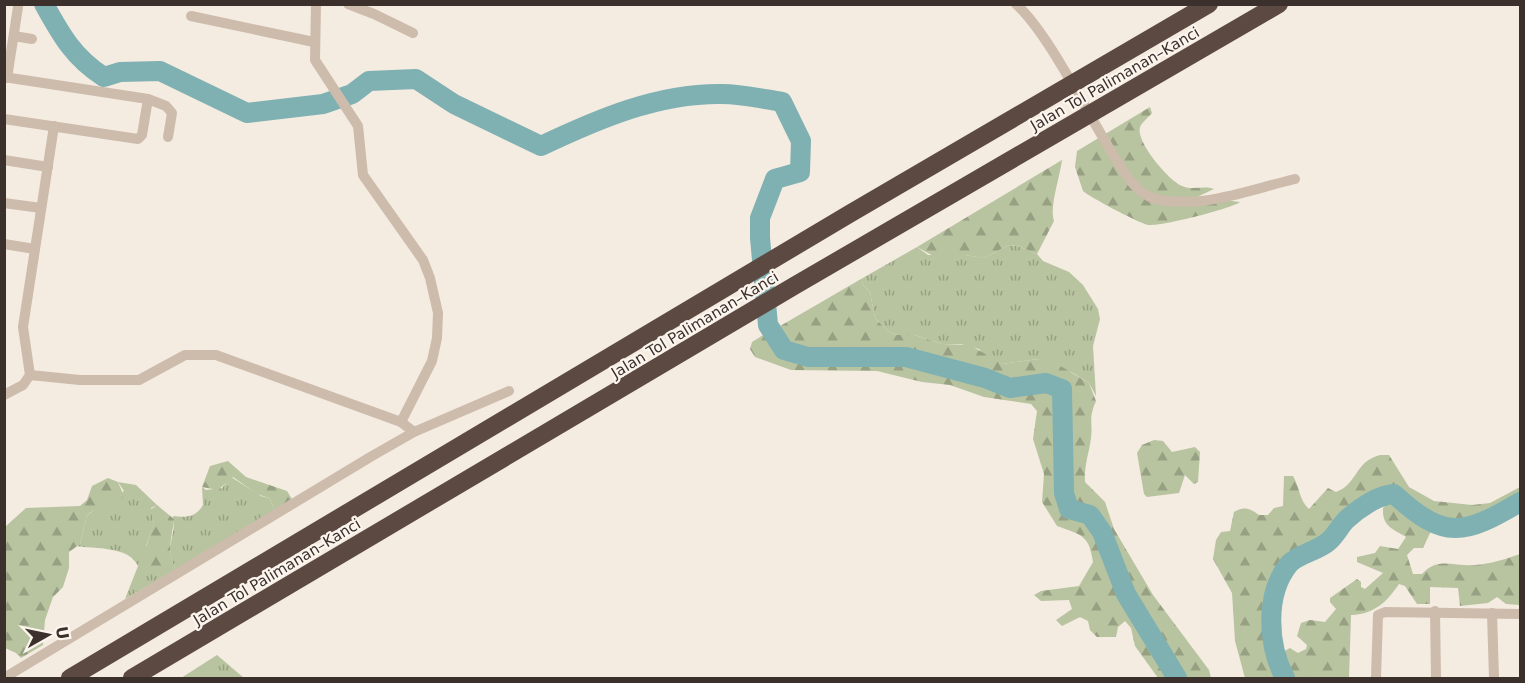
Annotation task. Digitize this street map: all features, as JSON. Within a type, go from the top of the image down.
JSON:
[{"type":"highway","name":"Jalan Tol Palimanan–Kanci","points":[[70,678],[1209,4]]},
{"type":"highway","name":"Jalan Tol Palimanan–Kanci","points":[[132,678],[1279,4]]},
{"type":"street","points":[[316,4],[315,60],[344,107],[354,116],[358,126],[363,175],[423,260],[430,278],[438,314],[437,338],[432,361],[402,422]]},
{"type":"street","points":[[348,4],[412,33]]},
{"type":"street","points":[[1016,4],[1051,51],[1128,177],[1143,193],[1162,200],[1185,202],[1295,179]]},
{"type":"street","points":[[18,8],[6,78],[148,99],[166,106],[172,113],[168,137]]},
{"type":"street","points":[[191,16],[314,42]]},
{"type":"street","points":[[14,36],[32,39]]},
{"type":"street","points":[[4,119],[138,139],[142,135],[148,99]]},
{"type":"street","points":[[4,395],[23,385],[30,375],[24,327],[54,126]]},
{"type":"street","points":[[4,160],[48,167]]},
{"type":"street","points":[[4,203],[41,208]]},
{"type":"street","points":[[4,244],[35,249]]},
{"type":"street","points":[[30,375],[80,380],[139,380],[185,355],[216,355],[402,422],[414,432]]},
{"type":"street","points":[[4,678],[202,560],[296,500],[414,432],[509,391]]},
{"type":"street","points":[[1435,611],[1436,678]]},
{"type":"street","points":[[1376,678],[1378,615],[1384,612],[1521,614]]},
{"type":"street","points":[[1492,613],[1494,678]]},
{"type":"green space","points":[[1150,107],[1152,113],[1141,125],[1140,133],[1148,151],[1169,177],[1182,186],[1214,189],[1197,197],[1240,202],[1224,209],[1168,223],[1149,225],[1115,210],[1083,191],[1075,167],[1077,151]]},
{"type":"green space","points":[[1062,160],[1054,200],[1054,221],[1037,254],[1018,246],[1009,245],[984,258],[965,255],[937,258],[917,247]]},
{"type":"green space","points":[[1009,245],[1018,246],[1037,254],[1043,261],[1069,272],[1083,285],[1098,309],[1100,319],[1093,346],[1096,396],[1089,383],[1073,373],[1039,359],[1002,364],[985,356],[979,349],[961,344],[942,344],[915,335],[897,335],[888,331],[875,318],[870,292],[861,279],[917,247],[928,255],[965,255],[984,258]]},
{"type":"green space","points":[[861,279],[870,292],[875,318],[888,331],[897,335],[915,335],[942,344],[970,345],[1002,364],[1039,359],[1057,364],[1089,383],[1096,401],[1091,416],[1091,438],[1085,482],[1105,502],[1114,529],[1153,595],[1209,670],[1211,678],[1181,678],[1130,592],[1106,530],[1093,512],[1072,506],[1068,492],[1068,402],[1065,386],[1046,379],[1010,384],[987,374],[906,353],[808,354],[786,347],[775,329]]},
{"type":"green space","points":[[768,332],[781,353],[807,361],[905,361],[984,381],[1009,392],[1045,387],[1058,392],[1060,493],[1066,512],[1088,518],[1099,534],[1123,596],[1172,678],[1158,678],[1135,646],[1131,628],[1125,621],[1118,627],[1116,637],[1097,637],[1090,630],[1088,621],[1080,617],[1062,626],[1056,620],[1072,609],[1069,600],[1041,601],[1034,595],[1041,591],[1079,586],[1093,562],[1086,541],[1078,534],[1057,526],[1042,502],[1044,474],[1033,439],[1037,411],[1031,404],[984,397],[950,385],[922,382],[877,371],[791,370],[755,357],[750,349],[752,342]]},
{"type":"green space","points":[[1154,440],[1163,441],[1172,452],[1195,447],[1200,452],[1198,482],[1194,484],[1185,475],[1179,493],[1147,497],[1144,494],[1137,453],[1142,445]]},
{"type":"green space","points":[[1380,455],[1389,455],[1409,487],[1434,501],[1472,505],[1490,503],[1520,487],[1520,498],[1484,518],[1456,524],[1429,516],[1396,490],[1382,493],[1362,503],[1342,519],[1327,538],[1291,558],[1278,573],[1272,587],[1268,618],[1275,664],[1280,678],[1245,678],[1235,641],[1232,593],[1213,559],[1216,540],[1221,532],[1230,531],[1234,512],[1247,509],[1259,515],[1268,515],[1274,508],[1283,506],[1284,476],[1293,476],[1303,502],[1309,509],[1328,488],[1336,492],[1343,488],[1365,463]]},
{"type":"green space","points":[[228,461],[246,477],[287,491],[292,499],[275,510],[269,498],[257,494],[233,477],[218,490],[202,487],[210,466]]},
{"type":"green space","points":[[231,477],[261,496],[269,498],[275,510],[176,570],[170,548],[173,516],[186,517],[197,512],[203,505],[202,487],[206,490],[222,488]]},
{"type":"green space","points":[[108,478],[118,482],[124,496],[115,505],[87,515],[80,544],[69,552],[69,568],[63,587],[53,597],[45,620],[43,645],[21,658],[5,648],[5,527],[26,508],[80,506],[87,500],[92,486]]},
{"type":"green space","points":[[118,482],[136,485],[157,505],[151,508],[154,524],[146,546],[151,565],[160,579],[125,599],[138,566],[134,560],[111,550],[76,546],[80,544],[87,515],[124,491]]},
{"type":"green space","points":[[1393,498],[1413,517],[1432,529],[1423,548],[1414,548],[1407,555],[1413,574],[1422,574],[1434,565],[1481,564],[1520,554],[1520,605],[1506,604],[1497,597],[1488,603],[1460,606],[1458,588],[1430,587],[1430,604],[1417,604],[1405,586],[1399,584],[1389,597],[1373,610],[1351,615],[1349,678],[1293,678],[1287,675],[1279,654],[1290,648],[1298,653],[1306,649],[1307,645],[1297,636],[1301,623],[1310,620],[1325,622],[1336,609],[1330,602],[1330,598],[1357,579],[1361,582],[1361,587],[1365,589],[1383,573],[1357,562],[1357,557],[1375,553],[1380,546],[1398,549],[1406,537],[1389,527],[1384,519],[1383,508]]},
{"type":"green space","points":[[157,505],[174,519],[170,551],[176,570],[160,579],[154,574],[145,550],[154,523],[150,510]]},
{"type":"green space","points":[[217,655],[244,678],[181,678]]},
{"type":"waterway","points":[[44,4],[76,54],[104,77],[120,72],[160,71],[247,113],[323,104],[352,94],[369,81],[416,79],[454,104],[541,146],[606,117],[675,98],[730,94],[782,102],[801,141],[800,172],[775,179],[760,218],[760,238],[768,325],[784,350],[808,357],[906,357],[985,378],[1010,388],[1046,383],[1062,389],[1064,493],[1069,509],[1090,515],[1102,532],[1126,594],[1177,678]]},
{"type":"waterway","points":[[1285,678],[1275,651],[1271,621],[1275,590],[1281,576],[1293,561],[1329,541],[1346,520],[1357,511],[1375,500],[1394,494],[1427,520],[1455,528],[1484,521],[1520,502]]}]
